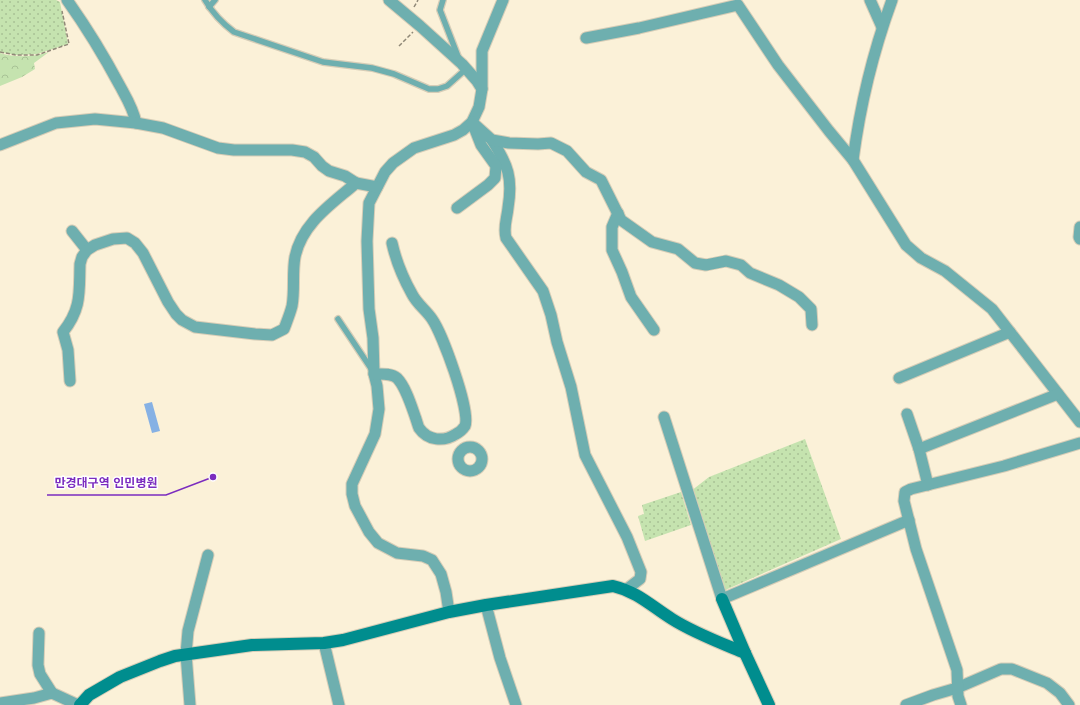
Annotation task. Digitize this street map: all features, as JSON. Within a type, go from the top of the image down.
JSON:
[{"type":"street","points":[[389,0],[420,26],[464,67],[482,89]]},
{"type":"street","points":[[449,612],[441,574],[432,560],[423,556],[397,553],[378,543],[369,532],[355,506],[352,494],[352,484],[375,434],[379,409],[377,386],[374,374],[373,338],[369,308],[367,241],[369,203],[389,168],[404,155],[414,148],[454,135],[463,130],[472,122],[480,107],[482,89],[482,51],[503,0]]},
{"type":"street","points":[[870,0],[882,28]]},
{"type":"street","points":[[853,160],[858,122],[875,50],[892,0]]},
{"type":"street","points":[[586,38],[639,28],[736,2],[778,65],[829,132],[853,160],[906,244],[921,258],[944,271],[992,309],[1080,422]]},
{"type":"street","points":[[64,5],[99,48],[125,96],[136,123]]},
{"type":"street","points":[[0,145],[56,123],[95,119],[136,123],[163,128],[218,148],[234,150],[292,150],[305,152],[314,157],[329,171],[345,176],[356,183],[377,187]]},
{"type":"street","points":[[472,122],[492,140],[502,155],[509,174],[509,203],[504,230],[506,238],[543,291],[571,387],[585,455],[627,537],[641,572],[640,579],[627,589]]},
{"type":"street","points":[[457,208],[495,178],[496,166],[481,145],[472,122]]},
{"type":"street","points":[[492,140],[509,143],[551,143],[567,151],[586,172],[601,180],[620,220],[652,242],[678,249],[695,263],[706,266],[726,261],[741,265],[750,273],[779,285],[799,297],[811,310],[812,325]]},
{"type":"street","points":[[70,381],[68,350],[63,332],[71,321],[79,302],[80,264],[82,257],[87,250],[95,245],[127,238],[135,243],[143,253],[168,302],[182,320],[194,326],[272,335],[284,329],[292,305],[295,258],[298,247],[308,227],[356,183]]},
{"type":"street","points":[[618,213],[612,226],[612,250],[631,297],[654,330]]},
{"type":"street","points":[[1080,227],[1080,239]]},
{"type":"street","points":[[72,231],[87,250]]},
{"type":"street","points":[[374,374],[385,374],[397,378],[406,393],[419,428],[431,438],[440,440],[455,435],[461,431],[465,425],[466,414],[455,372],[433,320],[418,303],[411,292],[396,260],[392,243]]},
{"type":"street","points":[[899,378],[1010,332]]},
{"type":"street","points":[[919,449],[1058,394]]},
{"type":"street","points":[[907,414],[919,449],[928,484]]},
{"type":"street","points":[[664,417],[722,599],[744,653],[769,705]]},
{"type":"street","points":[[455,435],[463,449]]},
{"type":"street","points":[[961,705],[957,688],[957,670],[916,549],[904,501],[905,492],[928,484],[1004,466],[1080,443]]},
{"type":"street","points":[[722,599],[909,520]]},
{"type":"street","points":[[190,705],[186,654],[188,631],[208,555]]},
{"type":"street","points":[[39,633],[38,665],[40,674],[52,693],[79,705],[89,695],[120,677],[160,661],[186,654],[252,645],[324,643],[343,640],[449,612],[613,586],[627,589],[672,620],[744,653]]},
{"type":"street","points":[[486,605],[500,658],[516,705]]},
{"type":"street","points":[[324,643],[339,705]]},
{"type":"street","points":[[906,705],[957,688],[1001,669],[1012,669],[1047,683],[1060,693],[1069,705]]},
{"type":"street","points":[[0,703],[34,698],[52,693]]},
{"type":"lane","points":[[205,0],[222,23],[234,32],[323,62],[372,68],[394,74],[429,89],[438,89],[447,86],[464,67],[440,10],[444,0]]},
{"type":"lane","points":[[209,7],[215,0]]},
{"type":"lane","points":[[338,319],[374,374]]},
{"type":"path","points":[[411,11],[418,0]]},
{"type":"path","points":[[0,52],[16,55],[37,55],[68,44],[64,5]]},
{"type":"path","points":[[399,46],[405,40]]},
{"type":"green space","points":[[0,0],[56,0],[60,2],[68,44],[37,54],[16,55],[0,52]]},
{"type":"green space","points":[[49,52],[34,63],[35,69],[22,77],[0,86],[0,53],[12,56],[25,56]]},
{"type":"green space","points":[[805,439],[841,539],[723,591],[691,491],[709,477]]},
{"type":"green space","points":[[681,492],[691,525],[645,541],[638,516],[644,514],[642,505]]},
{"type":"water","points":[[152,402],[160,431],[152,433],[144,404]]},
{"type":"place","name":"만경대구역 인민병원","points":[[213,477]]}]
